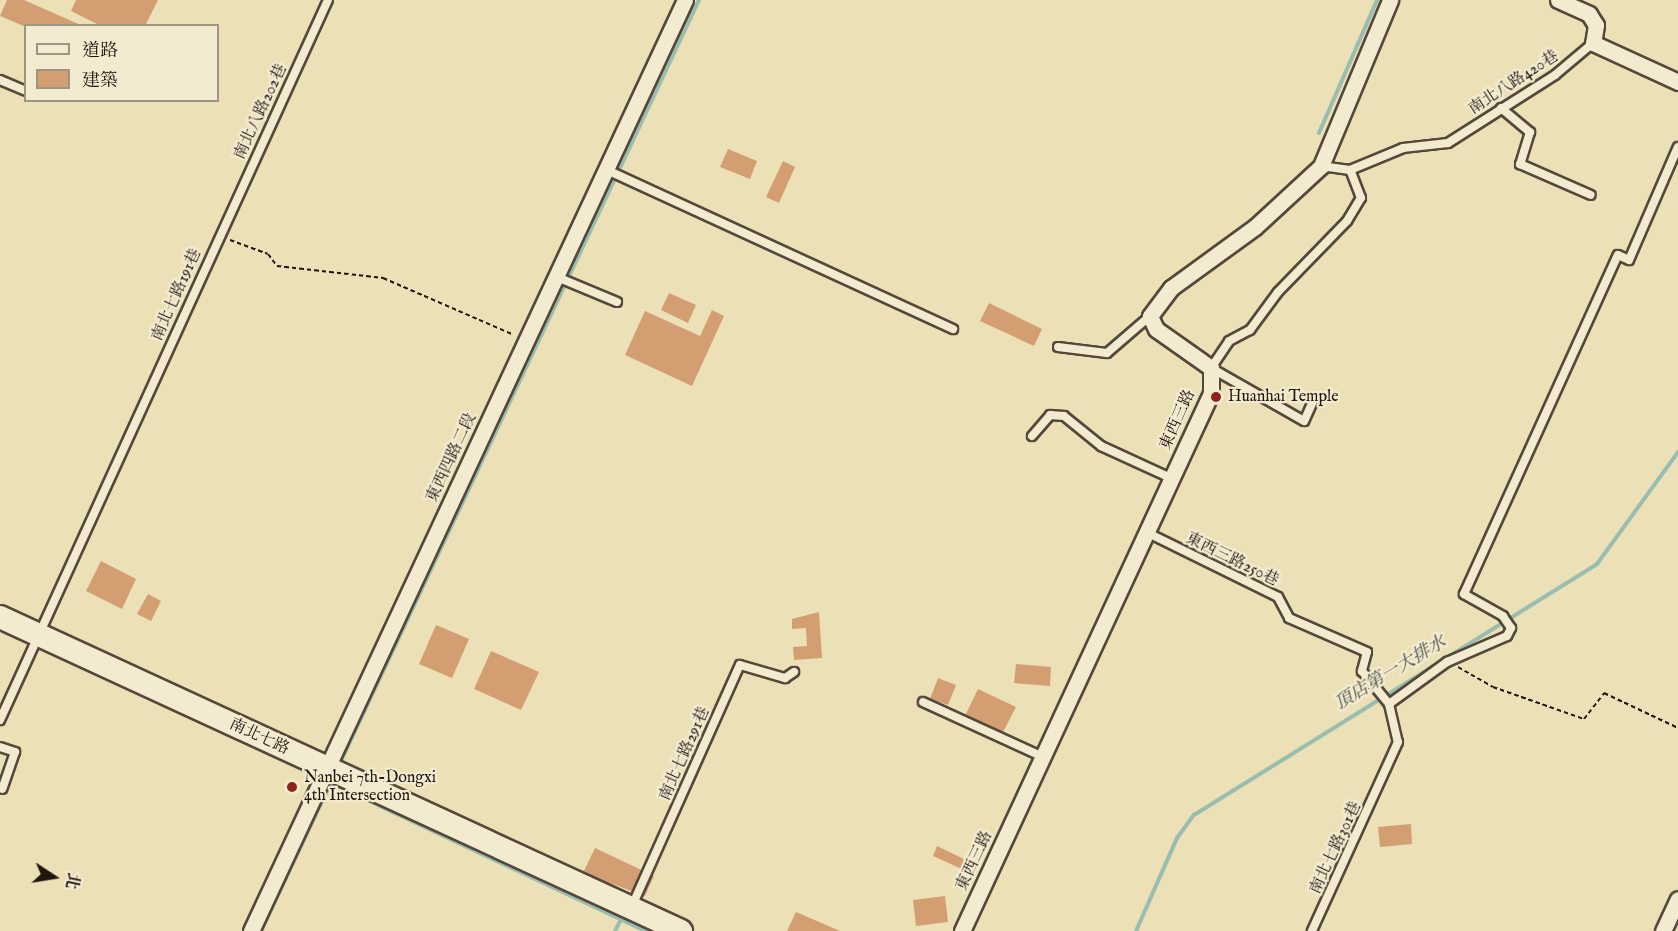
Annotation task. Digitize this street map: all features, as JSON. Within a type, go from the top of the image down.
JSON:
[{"type":"street","name":"東西四路二段","points":[[251,931],[324,768],[527,342],[685,0]]},
{"type":"street","points":[[1211,368],[1156,329],[1150,316],[1171,288],[1255,227],[1321,166],[1390,0]]},
{"type":"street","points":[[1558,0],[1589,14],[1596,24],[1593,43],[1678,82]]},
{"type":"street","name":"東西三路","points":[[962,931],[1211,393],[1211,368]]},
{"type":"street","name":"南北七路","points":[[0,617],[681,931]]},
{"type":"street","points":[[1664,931],[1678,899]]},
{"type":"lane","name":"南北八路202巷","points":[[219,235],[328,0]]},
{"type":"lane","name":"南北八路420巷","points":[[1350,170],[1403,148],[1448,143],[1555,75],[1593,43]]},
{"type":"lane","points":[[0,80],[24,90]]},
{"type":"lane","points":[[1501,108],[1530,132],[1520,164],[1591,195]]},
{"type":"lane","points":[[1389,704],[1448,662],[1507,636],[1511,628],[1503,616],[1464,594],[1618,255],[1629,260],[1678,147]]},
{"type":"lane","points":[[1314,399],[1304,421],[1211,368],[1229,341],[1250,330],[1302,265],[1347,221],[1361,198],[1350,170],[1321,166]]},
{"type":"lane","points":[[607,170],[953,329]]},
{"type":"lane","name":"南北七路191巷","points":[[0,720],[219,235]]},
{"type":"lane","points":[[557,278],[617,302]]},
{"type":"lane","points":[[1058,347],[1107,353],[1150,316]]},
{"type":"lane","points":[[1032,436],[1050,415],[1064,416],[1101,446],[1171,478]]},
{"type":"lane","name":"東西三路250巷","points":[[1145,532],[1278,597],[1289,618],[1367,652],[1362,671],[1389,704],[1398,742],[1384,777]]},
{"type":"lane","name":"南北七路291巷","points":[[632,907],[740,665],[785,678],[794,672]]},
{"type":"lane","points":[[923,702],[1043,757]]},
{"type":"lane","points":[[0,747],[15,752],[2,789]]},
{"type":"lane","name":"南北七路301巷","points":[[1312,931],[1384,777]]},
{"type":"path","name":"南北七路191巷","points":[[219,235],[268,254],[277,266],[383,278],[527,342]]},
{"type":"path","points":[[1448,662],[1493,687],[1584,719],[1604,693],[1678,728]]},
{"type":"building","points":[[7,0],[24,0],[78,24],[24,24],[24,26],[0,16]]},
{"type":"building","points":[[76,0],[158,0],[146,24],[97,24],[71,11]]},
{"type":"building","points":[[728,149],[757,161],[750,179],[720,167]]},
{"type":"building","points":[[783,161],[795,167],[779,203],[766,197]]},
{"type":"building","points":[[669,293],[696,305],[688,323],[661,310]]},
{"type":"building","points":[[989,303],[1042,329],[1034,346],[980,321]]},
{"type":"building","points":[[712,310],[724,316],[692,386],[625,355],[645,311],[700,336]]},
{"type":"building","points":[[101,561],[136,579],[122,609],[86,591]]},
{"type":"building","points":[[148,594],[161,601],[151,621],[137,614]]},
{"type":"building","points":[[819,612],[822,658],[794,660],[793,647],[807,646],[806,628],[792,629],[792,619]]},
{"type":"building","points":[[436,625],[469,639],[452,678],[419,664]]},
{"type":"building","points":[[491,651],[539,672],[521,710],[474,689]]},
{"type":"building","points":[[1016,664],[1051,667],[1050,686],[1014,683]]},
{"type":"building","points":[[938,678],[956,685],[948,705],[930,699]]},
{"type":"building","points":[[978,689],[1016,707],[1001,736],[964,718]]},
{"type":"building","points":[[1411,824],[1412,844],[1380,847],[1378,827]]},
{"type":"building","points":[[937,846],[970,862],[966,871],[933,856]]},
{"type":"building","points":[[595,848],[654,876],[645,896],[583,873]]},
{"type":"building","points":[[945,896],[948,922],[916,926],[913,900]]},
{"type":"building","points":[[796,912],[840,931],[787,931]]},
{"type":"waterway","points":[[339,765],[699,0]]},
{"type":"waterway","points":[[1319,133],[1377,0]]},
{"type":"waterway","name":"頂店第一大排水","points":[[1136,931],[1177,838],[1194,815],[1597,564],[1678,452]]},
{"type":"waterway","points":[[22,639],[320,777]]},
{"type":"waterway","points":[[261,931],[332,780]]},
{"type":"waterway","points":[[329,782],[646,931]]},
{"type":"waterway","points":[[615,931],[621,919]]},
{"type":"place","name":"Huanhai Temple","points":[[1216,397]]},
{"type":"place","name":"Nanbei 7th-Dongxi 4th Intersection","points":[[292,787]]}]
